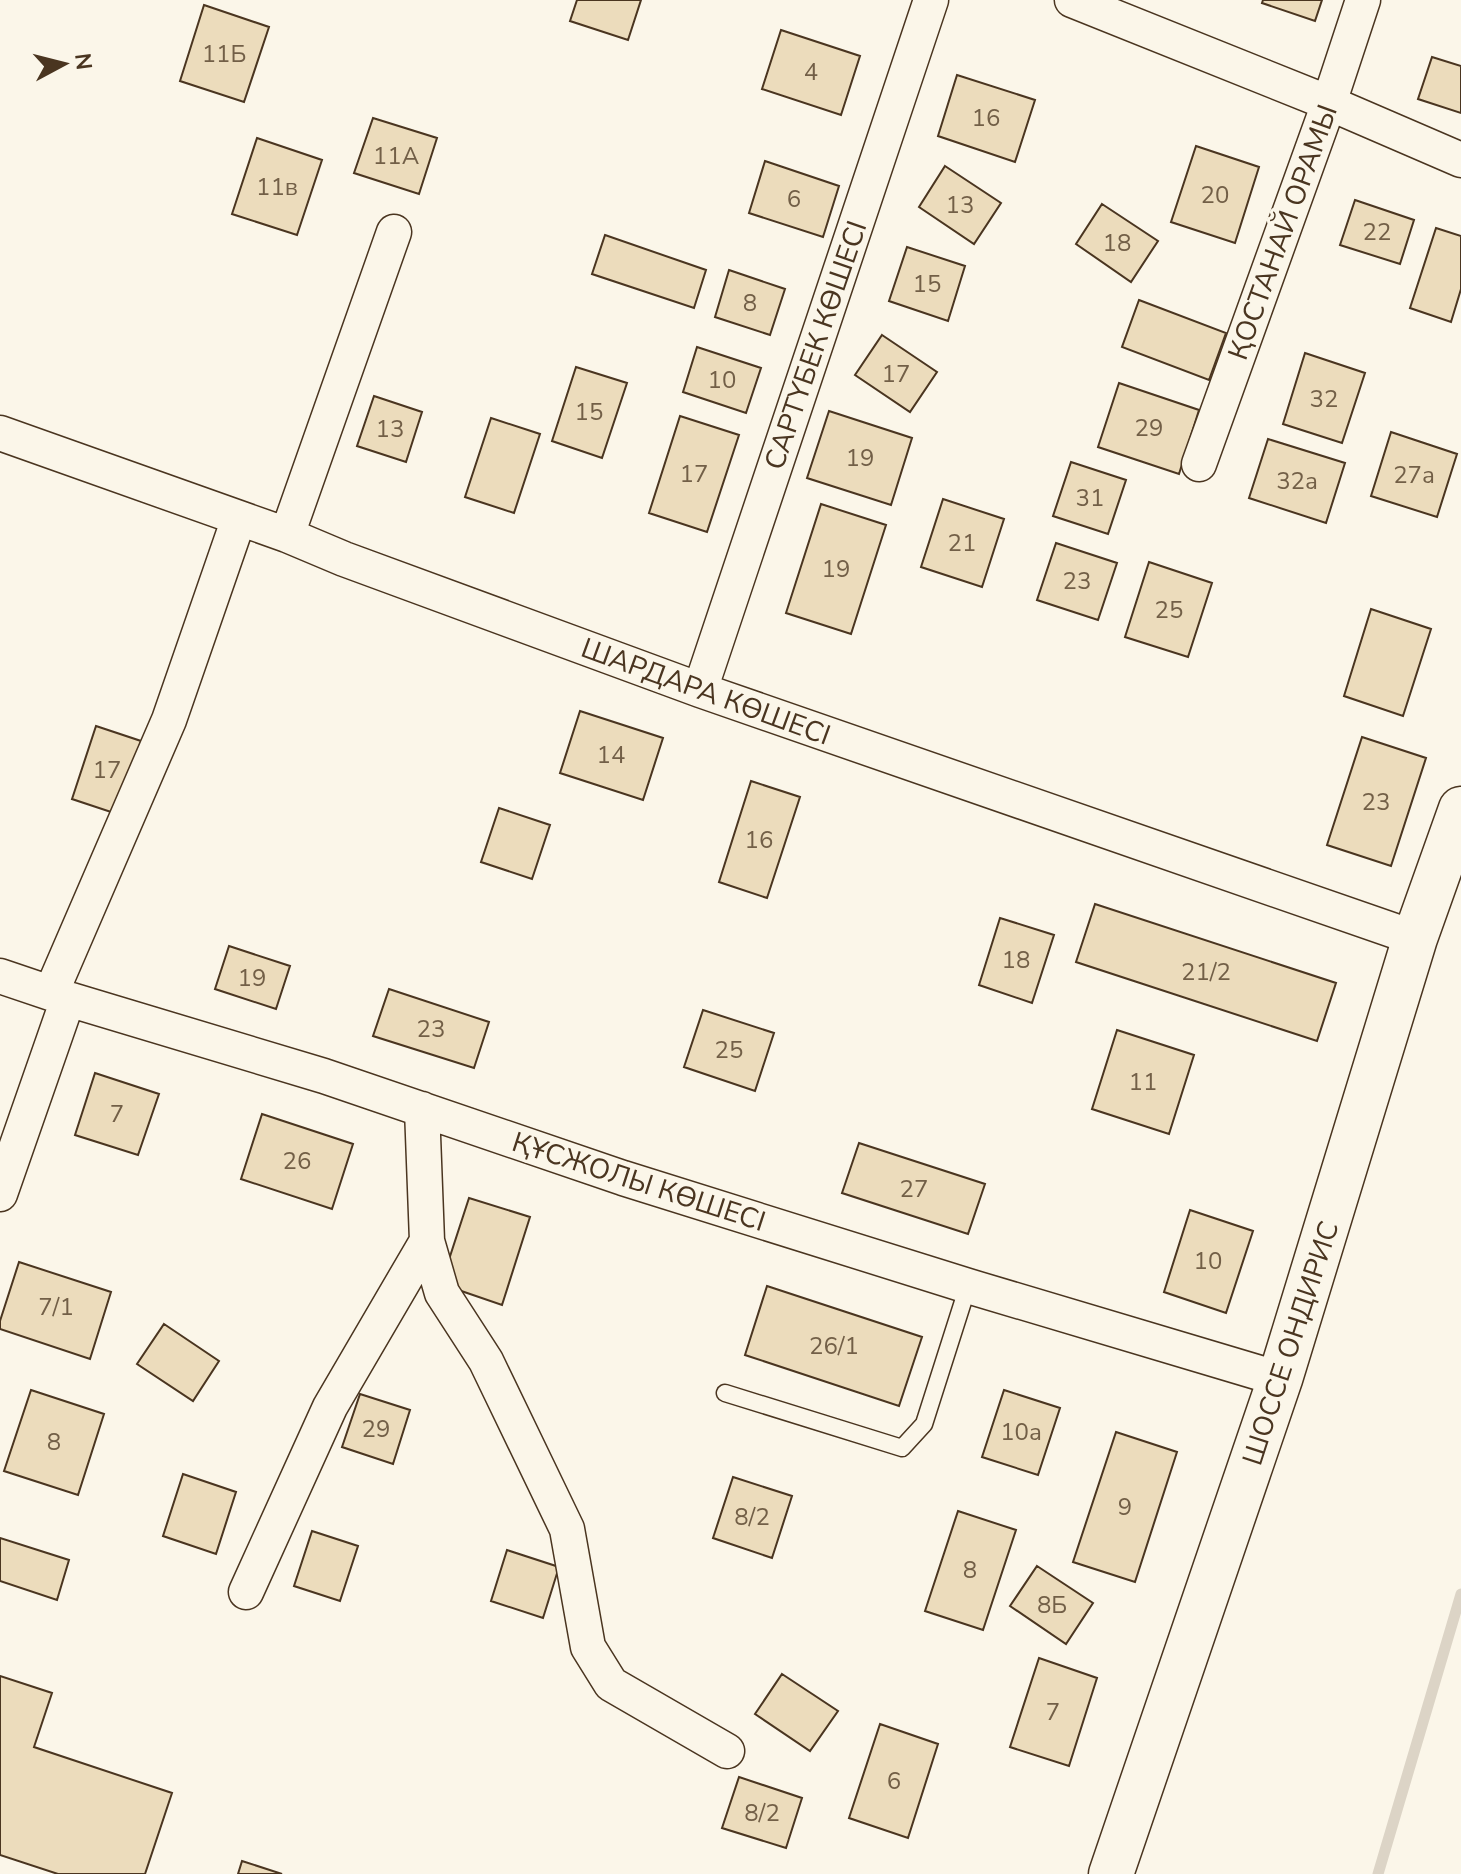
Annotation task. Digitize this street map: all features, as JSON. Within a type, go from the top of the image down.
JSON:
[{"type":"main road","name":"ШОССЕ ОНДИРИС","points":[[1111,1874],[1280,1379],[1415,938],[1461,809]]},
{"type":"street","name":"САРТҮБЕК КӨШЕСІ","points":[[700,690],[931,0]]},
{"type":"street","points":[[1072,0],[1329,103],[1461,160]]},
{"type":"street","name":"ҚОСТАНАЙ ОРАМЫ","points":[[1199,464],[1363,0]]},
{"type":"street","points":[[287,535],[394,232]]},
{"type":"street","name":"ШАРДАРА КӨШЕСІ","points":[[0,433],[287,535],[344,559],[700,690],[1415,938]]},
{"type":"street","points":[[0,1194],[59,996],[169,720],[239,518]]},
{"type":"street","name":"ҚҰСЖОЛЫ КӨШЕСІ","points":[[0,976],[324,1076],[623,1178],[1280,1379]]},
{"type":"street","points":[[422,1109],[427,1241],[442,1293],[486,1361],[567,1529],[588,1647],[611,1684],[727,1751]]},
{"type":"street","points":[[246,1592],[330,1407],[427,1241]]},
{"type":"lane","points":[[725,1393],[902,1448],[924,1424],[968,1286]]},
{"type":"building","points":[[577,0],[641,0],[628,40],[570,21]]},
{"type":"building","points":[[1263,0],[1322,0],[1315,21],[1262,3]]},
{"type":"building","points":[[204,5],[269,27],[244,102],[180,81]]},
{"type":"building","points":[[781,30],[860,56],[841,115],[762,89]]},
{"type":"building","points":[[1432,57],[1461,66],[1461,113],[1418,99]]},
{"type":"building","points":[[957,75],[1035,100],[1015,162],[938,136]]},
{"type":"building","points":[[373,118],[437,138],[419,194],[354,173]]},
{"type":"building","points":[[257,138],[322,160],[297,235],[232,214]]},
{"type":"building","points":[[1196,146],[1259,167],[1235,243],[1171,222]]},
{"type":"building","points":[[765,161],[839,186],[823,237],[749,213]]},
{"type":"building","points":[[945,166],[1001,203],[974,244],[919,207]]},
{"type":"building","points":[[1355,200],[1414,220],[1400,264],[1340,245]]},
{"type":"building","points":[[1102,204],[1158,241],[1131,282],[1076,244]]},
{"type":"building","points":[[1436,228],[1461,236],[1461,289],[1451,322],[1410,308]]},
{"type":"building","points":[[605,235],[706,270],[694,308],[592,274]]},
{"type":"building","points":[[907,247],[965,266],[948,321],[889,301]]},
{"type":"building","points":[[729,270],[785,289],[770,335],[715,317]]},
{"type":"building","points":[[1139,300],[1226,333],[1209,380],[1122,347]]},
{"type":"building","points":[[882,335],[937,372],[910,412],[855,375]]},
{"type":"building","points":[[697,347],[761,368],[746,413],[683,392]]},
{"type":"building","points":[[1305,353],[1365,373],[1342,443],[1283,424]]},
{"type":"building","points":[[576,367],[627,383],[602,458],[552,441]]},
{"type":"building","points":[[1119,383],[1199,410],[1179,474],[1098,447]]},
{"type":"building","points":[[374,396],[422,412],[406,462],[357,446]]},
{"type":"building","points":[[829,411],[912,438],[891,505],[807,478]]},
{"type":"building","points":[[680,416],[739,435],[707,532],[649,513]]},
{"type":"building","points":[[491,418],[540,434],[514,513],[465,497]]},
{"type":"building","points":[[1391,432],[1457,454],[1437,517],[1371,496]]},
{"type":"building","points":[[1268,439],[1345,463],[1326,523],[1249,498]]},
{"type":"building","points":[[1071,462],[1126,480],[1108,534],[1053,516]]},
{"type":"building","points":[[943,499],[1004,519],[982,587],[921,567]]},
{"type":"building","points":[[821,504],[886,525],[851,634],[786,613]]},
{"type":"building","points":[[1056,543],[1117,563],[1098,620],[1037,600]]},
{"type":"building","points":[[1149,562],[1212,583],[1188,657],[1125,637]]},
{"type":"building","points":[[1371,609],[1431,629],[1403,716],[1344,696]]},
{"type":"building","points":[[580,711],[663,738],[643,800],[560,773]]},
{"type":"building","points":[[96,726],[141,741],[117,814],[72,799]]},
{"type":"building","points":[[1362,737],[1426,758],[1391,866],[1327,845]]},
{"type":"building","points":[[751,781],[800,797],[767,898],[719,882]]},
{"type":"building","points":[[499,808],[550,825],[532,879],[481,862]]},
{"type":"building","points":[[1095,904],[1336,983],[1317,1041],[1076,962]]},
{"type":"building","points":[[1000,918],[1054,935],[1032,1003],[979,985]]},
{"type":"building","points":[[229,946],[290,966],[276,1009],[215,989]]},
{"type":"building","points":[[389,989],[489,1022],[474,1068],[373,1036]]},
{"type":"building","points":[[703,1010],[774,1033],[755,1091],[684,1067]]},
{"type":"building","points":[[1117,1030],[1194,1055],[1169,1134],[1092,1109]]},
{"type":"building","points":[[95,1073],[159,1094],[138,1155],[75,1135]]},
{"type":"building","points":[[262,1114],[353,1144],[332,1209],[241,1179]]},
{"type":"building","points":[[859,1143],[985,1184],[968,1234],[842,1193]]},
{"type":"building","points":[[469,1198],[530,1217],[502,1305],[441,1284]]},
{"type":"building","points":[[1190,1210],[1253,1231],[1226,1313],[1164,1292]]},
{"type":"building","points":[[19,1262],[111,1292],[90,1359],[0,1329]]},
{"type":"building","points":[[767,1286],[922,1337],[899,1406],[745,1355]]},
{"type":"building","points":[[164,1324],[219,1361],[193,1401],[137,1364]]},
{"type":"building","points":[[31,1390],[104,1414],[78,1495],[4,1471]]},
{"type":"building","points":[[1004,1390],[1060,1408],[1038,1475],[982,1457]]},
{"type":"building","points":[[360,1394],[410,1410],[393,1464],[342,1447]]},
{"type":"building","points":[[1116,1432],[1177,1452],[1135,1582],[1073,1562]]},
{"type":"building","points":[[183,1474],[236,1492],[216,1554],[163,1536]]},
{"type":"building","points":[[733,1477],[792,1496],[772,1558],[713,1538]]},
{"type":"building","points":[[958,1511],[1016,1530],[983,1630],[925,1611]]},
{"type":"building","points":[[312,1531],[358,1546],[340,1601],[294,1586]]},
{"type":"building","points":[[0,1538],[69,1560],[57,1600],[0,1581]]},
{"type":"building","points":[[507,1550],[559,1567],[543,1618],[491,1601]]},
{"type":"building","points":[[1037,1566],[1093,1603],[1066,1644],[1010,1606]]},
{"type":"building","points":[[1039,1658],[1097,1678],[1069,1766],[1010,1747]]},
{"type":"building","points":[[782,1674],[838,1711],[810,1751],[755,1714]]},
{"type":"building","points":[[0,1676],[52,1693],[34,1747],[172,1793],[145,1874],[58,1874],[0,1855]]},
{"type":"building","points":[[880,1724],[938,1744],[908,1838],[849,1818]]},
{"type":"building","points":[[739,1777],[802,1798],[786,1848],[722,1828]]},
{"type":"building","points":[[242,1861],[282,1874],[238,1874]]},
{"type":"waterway","points":[[1378,1874],[1461,1594]]}]
